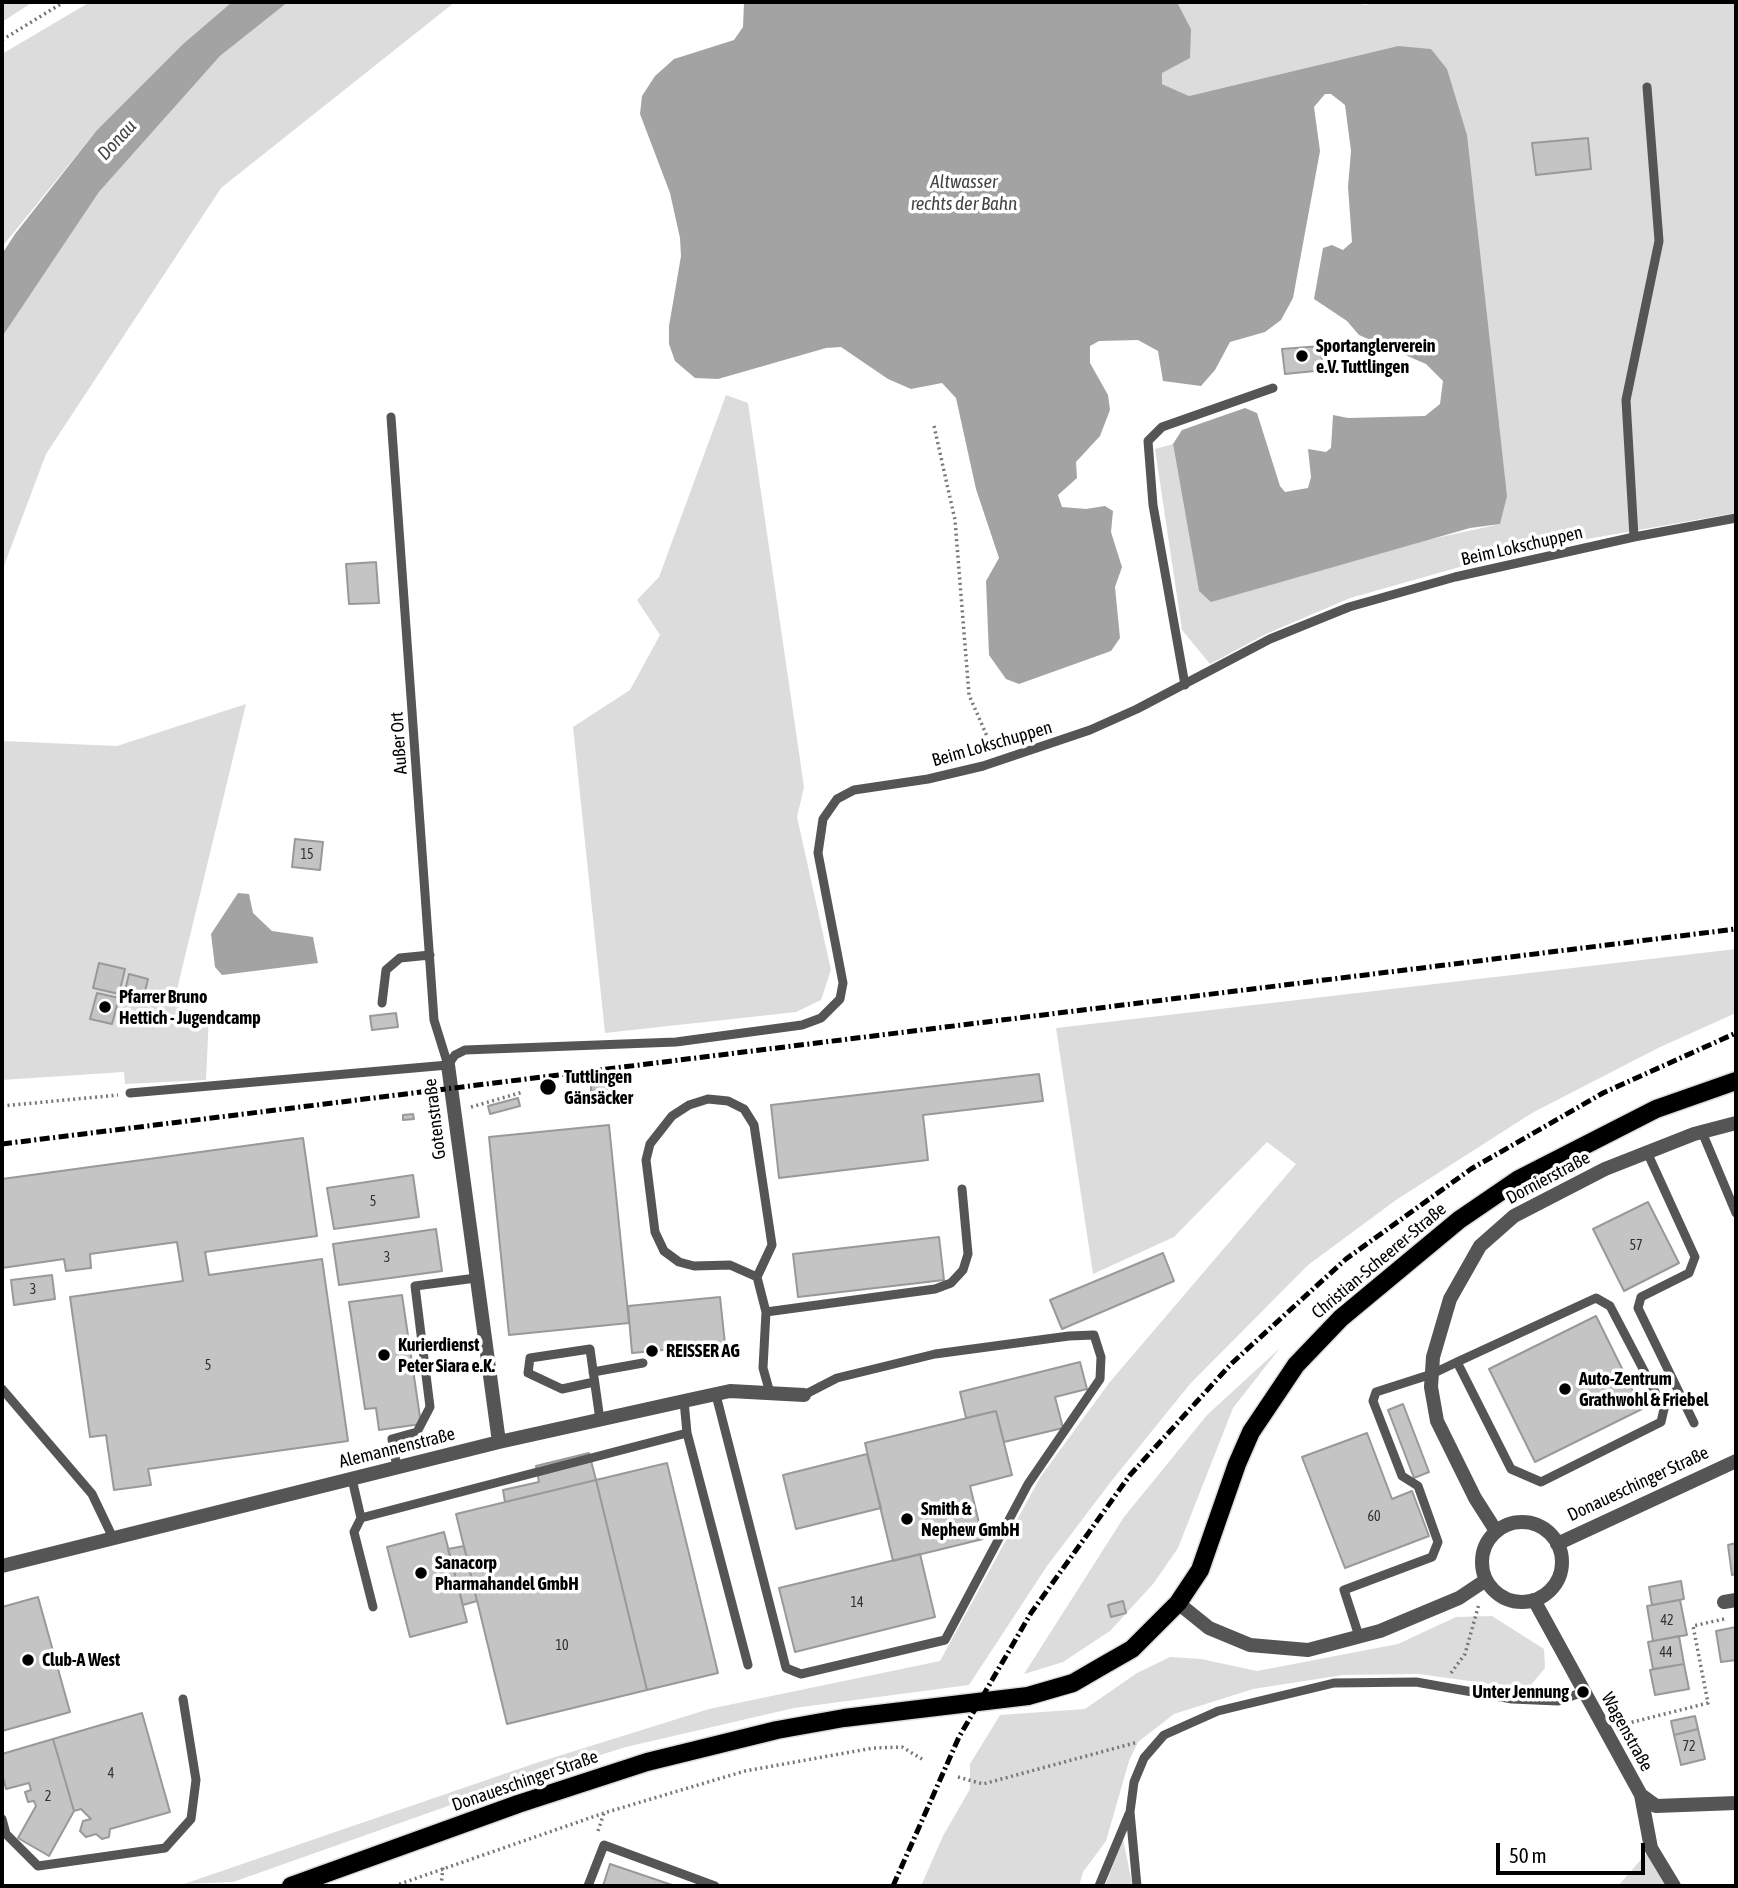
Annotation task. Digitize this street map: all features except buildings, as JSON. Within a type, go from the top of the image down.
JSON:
[{"type":"main road","name":"Christian-Scheerer-Straße","points":[[778,1730],[844,1718],[1007,1700],[1051,1691],[1073,1683],[1132,1648],[1178,1603],[1200,1570],[1251,1432],[1296,1365],[1341,1318],[1459,1220],[1519,1179],[1656,1110],[1736,1082]]},
{"type":"main road","name":"Donaueschinger Straße","points":[[291,1886],[518,1804],[647,1762],[778,1730]]},
{"type":"street","name":"Gotenstraße","points":[[448,1065],[499,1443]]},
{"type":"street","name":"Dornierstraße","points":[[1496,1531],[1475,1497],[1437,1421],[1432,1374],[1433,1357],[1450,1299],[1480,1246],[1514,1216],[1605,1169],[1702,1132],[1736,1124]]},
{"type":"street","name":"Alemannenstraße","points":[[2,1566],[499,1443],[730,1391],[804,1395]]},
{"type":"street","name":"Donaueschinger Straße","points":[[1557,1544],[1736,1461]]},
{"type":"street","name":"Donaueschinger Straße","points":[[1496,1531],[1509,1524],[1537,1525],[1549,1533],[1557,1544],[1561,1556],[1559,1577],[1547,1594],[1534,1600]]},
{"type":"street","points":[[1496,1531],[1482,1555],[1486,1580],[1505,1599],[1519,1602],[1534,1600]]},
{"type":"street","points":[[1178,1603],[1209,1628],[1250,1645],[1308,1650],[1359,1636],[1459,1598],[1486,1580]]},
{"type":"street","name":"Wagenstraße","points":[[1534,1600],[1602,1729],[1641,1794],[1656,1806],[1736,1803]]},
{"type":"street","points":[[1641,1794],[1651,1848],[1674,1886]]},
{"type":"lane","points":[[1634,537],[1626,400],[1659,241],[1647,87]]},
{"type":"lane","points":[[1185,685],[1153,505],[1147,441],[1162,427],[1273,388]]},
{"type":"lane","name":"Außer Ort","points":[[391,417],[434,1020],[448,1065]]},
{"type":"lane","name":"Beim Lokschuppen","points":[[448,1065],[455,1055],[465,1051],[676,1042],[802,1025],[821,1018],[840,999],[843,984],[818,853],[823,819],[830,806],[854,790],[928,779],[999,761],[1090,730],[1185,685],[1270,639],[1349,607],[1455,577],[1634,537],[1736,518]]},
{"type":"lane","points":[[382,1003],[386,970],[400,958],[430,955]]},
{"type":"lane","name":"Gotenstraße","points":[[130,1093],[448,1065]]},
{"type":"lane","points":[[757,1277],[730,1265],[694,1266],[679,1262],[664,1251],[656,1232],[646,1160],[650,1144],[672,1116],[689,1105],[708,1099],[728,1101],[744,1109],[754,1125],[772,1245],[757,1277],[766,1311],[763,1368],[770,1394]]},
{"type":"lane","points":[[1702,1132],[1736,1213]]},
{"type":"lane","points":[[1647,1152],[1695,1257],[1689,1273],[1641,1297],[1639,1308],[1694,1423]]},
{"type":"lane","points":[[766,1311],[935,1289],[951,1283],[963,1270],[968,1254],[962,1189]]},
{"type":"lane","points":[[397,1468],[393,1439],[417,1432],[429,1407],[415,1286],[476,1278]]},
{"type":"lane","points":[[1359,1636],[1344,1590],[1432,1557],[1438,1542],[1419,1486],[1402,1476],[1373,1401],[1376,1392],[1432,1374],[1457,1362],[1596,1298],[1610,1306],[1664,1409],[1661,1422],[1541,1482],[1511,1469],[1457,1362]]},
{"type":"lane","points":[[716,1395],[786,1668],[801,1674],[945,1640],[1028,1484],[1100,1379],[1101,1357],[1094,1335],[1069,1336],[935,1354],[838,1378],[804,1395]]},
{"type":"lane","points":[[600,1420],[594,1377],[590,1349],[530,1358],[528,1373],[562,1389],[594,1377],[643,1363]]},
{"type":"lane","points":[[2,1389],[92,1494],[113,1538]]},
{"type":"lane","points":[[684,1401],[687,1433],[748,1665]]},
{"type":"lane","points":[[361,1518],[687,1433]]},
{"type":"lane","points":[[352,1479],[361,1518],[354,1532],[373,1607]]},
{"type":"lane","points":[[1136,1884],[1130,1812],[1134,1782],[1144,1758],[1164,1735],[1218,1710],[1334,1684],[1416,1682],[1512,1699],[1558,1701],[1583,1692]]},
{"type":"lane","points":[[2,1819],[6,1834],[38,1866],[165,1848],[191,1819],[196,1780],[183,1699]]},
{"type":"lane","points":[[1099,1886],[1130,1812]]},
{"type":"lane","points":[[588,1886],[604,1845],[715,1886]]},
{"type":"path","points":[[2,40],[64,2]]},
{"type":"path","points":[[934,426],[956,520],[969,695],[999,761]]},
{"type":"path","points":[[471,1107],[523,1092]]},
{"type":"path","points":[[2,1106],[130,1093]]},
{"type":"path","points":[[1441,1686],[1465,1654],[1486,1580]]},
{"type":"path","points":[[1602,1729],[1708,1703],[1693,1626],[1723,1619],[1730,1605]]},
{"type":"path","points":[[958,1777],[983,1784],[1164,1735]]},
{"type":"path","points":[[394,1886],[604,1813],[746,1771],[873,1748],[902,1747],[922,1759]]},
{"type":"path","points":[[441,1886],[443,1867]]},
{"type":"shaded area","points":[[2,2],[33,2],[2,22]]},
{"type":"shaded area","points":[[90,2],[232,2],[183,44],[97,130],[2,247],[2,54]]},
{"type":"shaded area","points":[[288,2],[455,2],[221,188],[46,454],[2,571],[2,337],[99,192],[220,56]]},
{"type":"shaded area","points":[[1177,2],[1354,2],[1365,5],[1379,2],[1736,2],[1736,513],[1513,552],[1350,598],[1266,634],[1210,664],[1182,630],[1155,449],[1173,444],[1199,590],[1500,524],[1398,46],[1189,96],[1162,84],[1162,73],[1191,29]]},
{"type":"shaded area","points":[[726,395],[748,403],[804,787],[797,817],[831,970],[821,1000],[796,1012],[605,1033],[573,727],[630,690],[660,635],[637,600],[659,577]]},
{"type":"shaded area","points":[[246,704],[173,1006],[209,1015],[206,1080],[125,1084],[124,1072],[2,1080],[2,741],[117,746]]},
{"type":"shaded area","points":[[1736,949],[1736,1013],[1658,1048],[1532,1113],[1396,1200],[1308,1265],[1190,1384],[1113,1479],[1047,1566],[969,1685],[794,1708],[626,1747],[530,1777],[233,1882],[184,1884],[533,1764],[709,1709],[940,1661],[1041,1476],[1109,1383],[1296,1164],[1267,1142],[1174,1237],[1093,1274],[1056,1028]]},
{"type":"shaded area","points":[[1280,1348],[1233,1408],[1178,1548],[1153,1584],[1110,1631],[1063,1662],[1024,1674],[1124,1517],[1207,1415]]},
{"type":"shaded area","points":[[1492,1616],[1544,1649],[1545,1668],[1530,1686],[1491,1684],[1419,1674],[1343,1675],[1253,1689],[1174,1714],[1138,1742],[1129,1761],[1106,1841],[1083,1872],[1079,1886],[921,1886],[943,1836],[970,1789],[970,1764],[1000,1715],[1085,1709],[1137,1673],[1170,1657],[1201,1659],[1257,1671],[1398,1644],[1456,1617]]},
{"type":"shaded area","points":[[1123,1839],[1132,1883],[1126,1886],[1105,1886]]},
{"type":"shaded area","points":[[1651,1848],[1674,1886],[1618,1886]]},
{"type":"water","name":"Donau","points":[[232,2],[288,2],[220,56],[99,192],[2,337],[2,254],[15,234],[97,130],[183,44]]},
{"type":"water","name":"Altwasser rechts der Bahn","points":[[744,2],[1177,2],[1191,29],[1190,58],[1162,73],[1162,84],[1189,96],[1398,46],[1431,49],[1447,69],[1467,135],[1507,496],[1500,524],[1470,528],[1211,602],[1199,591],[1173,444],[1182,430],[1245,408],[1257,413],[1280,486],[1285,492],[1308,488],[1311,477],[1308,449],[1326,452],[1331,448],[1333,415],[1348,418],[1425,416],[1440,404],[1443,381],[1426,364],[1359,335],[1347,321],[1314,299],[1323,248],[1332,245],[1343,250],[1352,242],[1348,187],[1351,151],[1345,105],[1331,94],[1325,94],[1314,107],[1320,151],[1293,298],[1281,320],[1265,332],[1230,342],[1215,370],[1201,386],[1163,381],[1158,351],[1138,340],[1099,341],[1090,346],[1090,363],[1108,395],[1110,410],[1100,436],[1076,462],[1077,478],[1058,495],[1062,507],[1086,509],[1105,506],[1113,511],[1111,532],[1122,567],[1115,587],[1120,638],[1111,651],[1019,684],[1006,679],[989,655],[986,581],[999,558],[976,489],[956,398],[942,383],[911,389],[888,379],[841,347],[826,348],[718,379],[695,378],[675,361],[669,344],[669,326],[681,256],[680,238],[670,193],[640,114],[642,96],[655,76],[674,59],[734,40],[743,27]]},
{"type":"water","points":[[238,893],[249,894],[253,913],[272,931],[313,937],[318,963],[222,975],[215,967],[211,934]]},
{"type":"railway","points":[[2,1144],[1736,929]]},
{"type":"railway","points":[[893,1886],[959,1737],[1031,1613],[1130,1475],[1231,1364],[1346,1259],[1471,1169],[1603,1093],[1736,1033]]},
{"type":"place","name":"Sportanglerverein e.V. Tuttlingen","points":[[1302,356]]},
{"type":"place","name":"Pfarrer Bruno Hettich - Jugendcamp","points":[[105,1007]]},
{"type":"place","name":"Tuttlingen Gänsäcker","points":[[548,1087]]},
{"type":"place","name":"REISSER AG","points":[[652,1351]]},
{"type":"place","name":"Kurierdienst Peter Siara e.K.","points":[[384,1355]]},
{"type":"place","name":"Auto-Zentrum Grathwohl & Friebel","points":[[1565,1389]]},
{"type":"place","name":"Smith & Nephew GmbH","points":[[907,1519]]},
{"type":"place","name":"Sanacorp Pharmahandel GmbH","points":[[421,1573]]},
{"type":"place","name":"Club-A West","points":[[28,1660]]},
{"type":"place","name":"Unter Jennung","points":[[1583,1692]]}]
